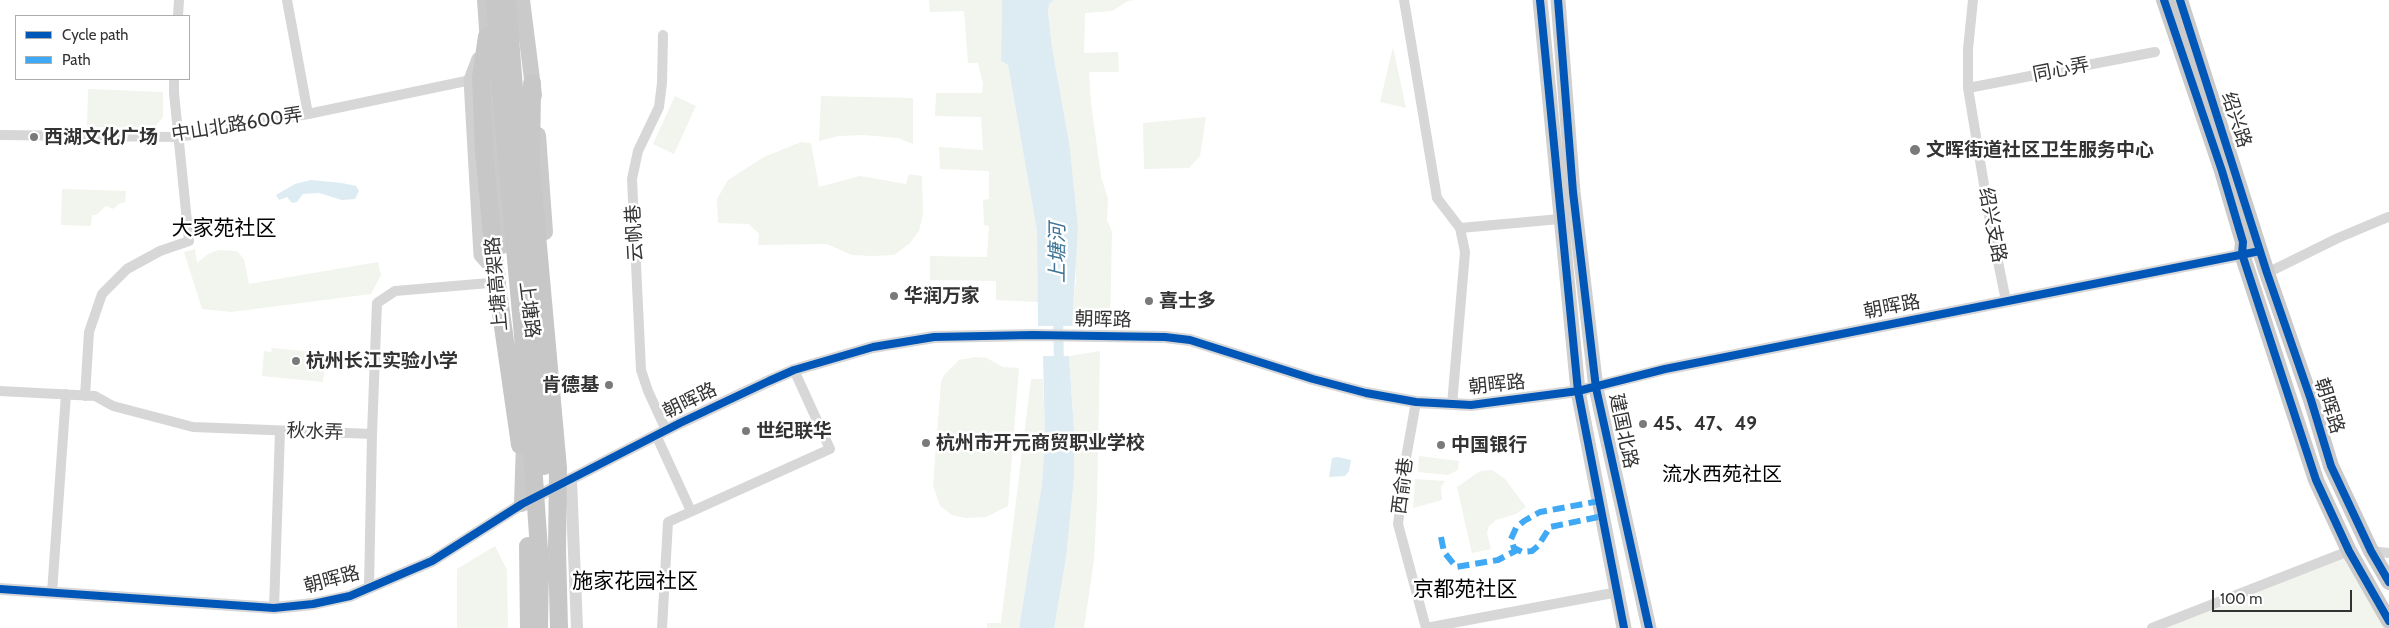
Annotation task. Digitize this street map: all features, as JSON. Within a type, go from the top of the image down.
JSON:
[{"type":"highway","name":"上塘高架路","points":[[495,0],[503,116],[528,391],[540,564]]},
{"type":"highway","name":"上塘高架路","points":[[507,0],[544,466],[556,549]]},
{"type":"highway","points":[[487,36],[476,79],[496,278],[518,429],[527,529],[529,628]]},
{"type":"highway","points":[[532,83],[531,168],[558,468],[556,549],[559,628]]},
{"type":"highway","points":[[529,601],[540,564]]},
{"type":"highway","points":[[538,628],[540,564]]},
{"type":"main road","name":"上塘路","points":[[485,0],[505,282],[519,381],[525,452],[522,504]]},
{"type":"main road","name":"上塘路","points":[[522,0],[544,212],[548,314],[547,392],[553,489]]},
{"type":"main road","name":"建国北路","points":[[1540,0],[1578,391],[1624,628]]},
{"type":"main road","name":"建国北路","points":[[1558,0],[1573,192],[1596,388],[1649,628]]},
{"type":"main road","name":"绍兴路","points":[[2164,0],[2244,242],[2242,254]]},
{"type":"main road","name":"绍兴路","points":[[2180,0],[2260,251]]},
{"type":"main road","points":[[476,79],[480,256],[505,282]]},
{"type":"main road","name":"朝晖路","points":[[2260,251],[2311,400],[2331,466],[2371,551],[2389,582]]},
{"type":"main road","name":"朝晖路","points":[[2242,254],[2316,480],[2349,551],[2389,621]]},
{"type":"street","points":[[178,15],[179,0]]},
{"type":"street","points":[[287,0],[308,114]]},
{"type":"street","points":[[1404,0],[1437,198],[1460,228],[1465,252],[1452,404]]},
{"type":"street","name":"绍兴支路","points":[[1973,0],[1968,49],[1968,88],[1991,227],[2006,301]]},
{"type":"street","name":"云帆巷","points":[[663,35],[662,83],[659,107],[638,151],[632,179],[641,370],[661,433],[691,511]]},
{"type":"street","name":"同心弄","points":[[1968,88],[2154,52]]},
{"type":"street","name":"中山北路600弄","points":[[0,135],[179,137],[308,114],[476,79]]},
{"type":"street","points":[[84,396],[89,332],[102,294],[127,269],[160,251],[189,241],[174,80]]},
{"type":"street","points":[[2267,273],[2388,216]]},
{"type":"street","points":[[1460,228],[1560,219]]},
{"type":"street","name":"朝晖路","points":[[0,589],[274,608],[313,604],[350,596],[432,562],[522,504],[661,433],[794,370],[873,347],[934,337],[1033,335],[1165,337],[1190,340],[1366,393],[1416,402],[1493,404],[1596,388],[1665,369],[2260,251]]},
{"type":"street","points":[[369,587],[377,303],[395,291],[505,282]]},
{"type":"street","points":[[662,628],[668,522],[830,449],[794,370]]},
{"type":"street","name":"秋水弄","points":[[0,391],[95,396],[112,406],[193,427],[372,434]]},
{"type":"street","points":[[52,593],[66,394]]},
{"type":"street","name":"西俞巷","points":[[1416,402],[1406,458],[1398,524],[1426,628]]},
{"type":"street","points":[[274,608],[280,431]]},
{"type":"street","points":[[571,480],[577,628]]},
{"type":"street","points":[[2152,628],[2349,551]]},
{"type":"street","points":[[2371,551],[2389,553]]},
{"type":"street","points":[[1426,628],[1470,624],[1618,592]]},
{"type":"shaded area","points":[[929,0],[1002,0],[1001,61],[1008,65],[1037,231],[1038,302],[996,300],[996,281],[930,280],[930,256],[987,257],[989,226],[984,225],[983,200],[989,199],[989,171],[940,169],[939,147],[983,150],[981,117],[935,116],[936,93],[982,93],[983,84],[978,63],[968,63],[964,11],[930,12]]},
{"type":"shaded area","points":[[1054,0],[1135,0],[1128,1],[1112,11],[1085,13],[1084,53],[1118,52],[1119,72],[1089,72],[1091,103],[1101,176],[1108,199],[1107,220],[1112,232],[1110,324],[1072,326],[1076,281],[1069,142],[1052,47],[1048,12],[1049,4]]},
{"type":"shaded area","points":[[1393,47],[1406,108],[1380,102]]},
{"type":"shaded area","points":[[88,89],[163,92],[163,117],[154,128],[87,127]]},
{"type":"shaded area","points":[[675,96],[696,106],[674,154],[653,144]]},
{"type":"shaded area","points":[[821,96],[913,98],[913,144],[898,138],[863,135],[839,136],[819,141]]},
{"type":"shaded area","points":[[1206,117],[1200,156],[1189,168],[1144,169],[1143,123]]},
{"type":"shaded area","points":[[801,142],[811,143],[819,187],[860,176],[906,184],[909,174],[922,176],[923,214],[919,231],[909,244],[894,255],[871,256],[852,255],[827,244],[758,245],[759,234],[749,224],[718,223],[717,199],[728,180],[764,157]]},
{"type":"shaded area","points":[[62,189],[126,191],[125,202],[113,209],[106,206],[96,215],[92,215],[91,226],[61,225]]},
{"type":"shaded area","points":[[195,249],[197,263],[208,254],[219,250],[237,251],[244,259],[249,284],[378,262],[381,275],[371,294],[231,312],[202,309],[184,252]]},
{"type":"shaded area","points":[[272,348],[326,353],[323,382],[262,376],[264,351],[271,352]]},
{"type":"shaded area","points":[[1100,351],[1094,560],[1084,628],[1053,628],[1074,476],[1074,430],[1069,356]]},
{"type":"shaded area","points":[[975,357],[987,358],[1003,367],[1019,368],[1008,506],[986,517],[966,518],[952,515],[940,506],[933,485],[941,382],[944,375],[959,360]]},
{"type":"shaded area","points":[[1031,379],[1043,379],[1045,439],[1042,484],[1019,628],[987,628],[987,623],[1001,623]]},
{"type":"shaded area","points":[[1419,456],[1459,461],[1458,470],[1448,475],[1418,472]]},
{"type":"shaded area","points":[[1492,470],[1505,479],[1526,507],[1516,514],[1496,520],[1489,526],[1487,533],[1491,549],[1472,553],[1457,487],[1480,471]]},
{"type":"shaded area","points":[[1415,479],[1445,481],[1441,487],[1442,500],[1413,508]]},
{"type":"shaded area","points":[[495,546],[507,570],[508,628],[457,628],[457,569]]},
{"type":"shaded area","points":[[2346,558],[2385,628],[2157,628]]},
{"type":"water","points":[[1002,0],[1054,0],[1049,4],[1048,12],[1052,47],[1069,142],[1078,228],[1072,326],[1038,326],[1037,231],[1008,65],[1001,61]]},
{"type":"water","points":[[311,180],[356,186],[359,191],[355,199],[342,200],[319,193],[303,194],[297,202],[292,203],[287,197],[279,200],[276,195],[295,184]]},
{"type":"water","points":[[1043,356],[1069,356],[1074,430],[1074,476],[1066,557],[1054,628],[1019,628],[1042,484],[1045,439]]},
{"type":"water","points":[[1338,457],[1351,460],[1349,471],[1345,476],[1329,477],[1332,458]]},
{"type":"waterway","name":"上塘河","points":[[1058,313],[1059,368]]},
{"type":"marked path","points":[[1600,501],[1540,512],[1516,528],[1511,539],[1514,548],[1522,552],[1532,551],[1538,546],[1550,527],[1603,516]]},
{"type":"marked path","points":[[1441,537],[1444,552],[1456,567],[1498,560],[1517,550]]},
{"type":"cycle path","points":[[1540,0],[1578,391],[1624,628]]},
{"type":"cycle path","points":[[1558,0],[1573,192],[1596,388],[1649,628]]},
{"type":"cycle path","points":[[2164,0],[2222,171],[2243,242],[2242,254],[2316,480],[2349,551],[2389,621]]},
{"type":"cycle path","points":[[2180,0],[2331,466],[2371,551],[2389,582]]},
{"type":"cycle path","points":[[0,589],[274,608],[313,604],[350,596],[432,561],[522,504],[680,423],[769,381],[794,370],[873,347],[934,337],[1033,335],[1165,337],[1190,340],[1313,379],[1366,393],[1416,402],[1471,405],[1578,391],[1665,369],[2260,251]]},
{"type":"place","name":"西湖文化广场","points":[[34,137]]},
{"type":"place","name":"文晖街道社区卫生服务中心","points":[[1915,150]]},
{"type":"place","name":"华润万家","points":[[894,296]]},
{"type":"place","name":"喜士多","points":[[1149,301]]},
{"type":"place","name":"杭州长江实验小学","points":[[296,361]]},
{"type":"place","name":"肯德基","points":[[609,385]]},
{"type":"place","name":"45、47、49","points":[[1643,424]]},
{"type":"place","name":"世纪联华","points":[[746,431]]},
{"type":"place","name":"杭州市开元商贸职业学校","points":[[926,443]]},
{"type":"place","name":"中国银行","points":[[1441,445]]},
{"type":"district","name":"大家苑社区","points":[[224,229]]},
{"type":"district","name":"流水西苑社区","points":[[1722,475]]},
{"type":"district","name":"施家花园社区","points":[[635,582]]},
{"type":"district","name":"京都苑社区","points":[[1465,590]]}]
